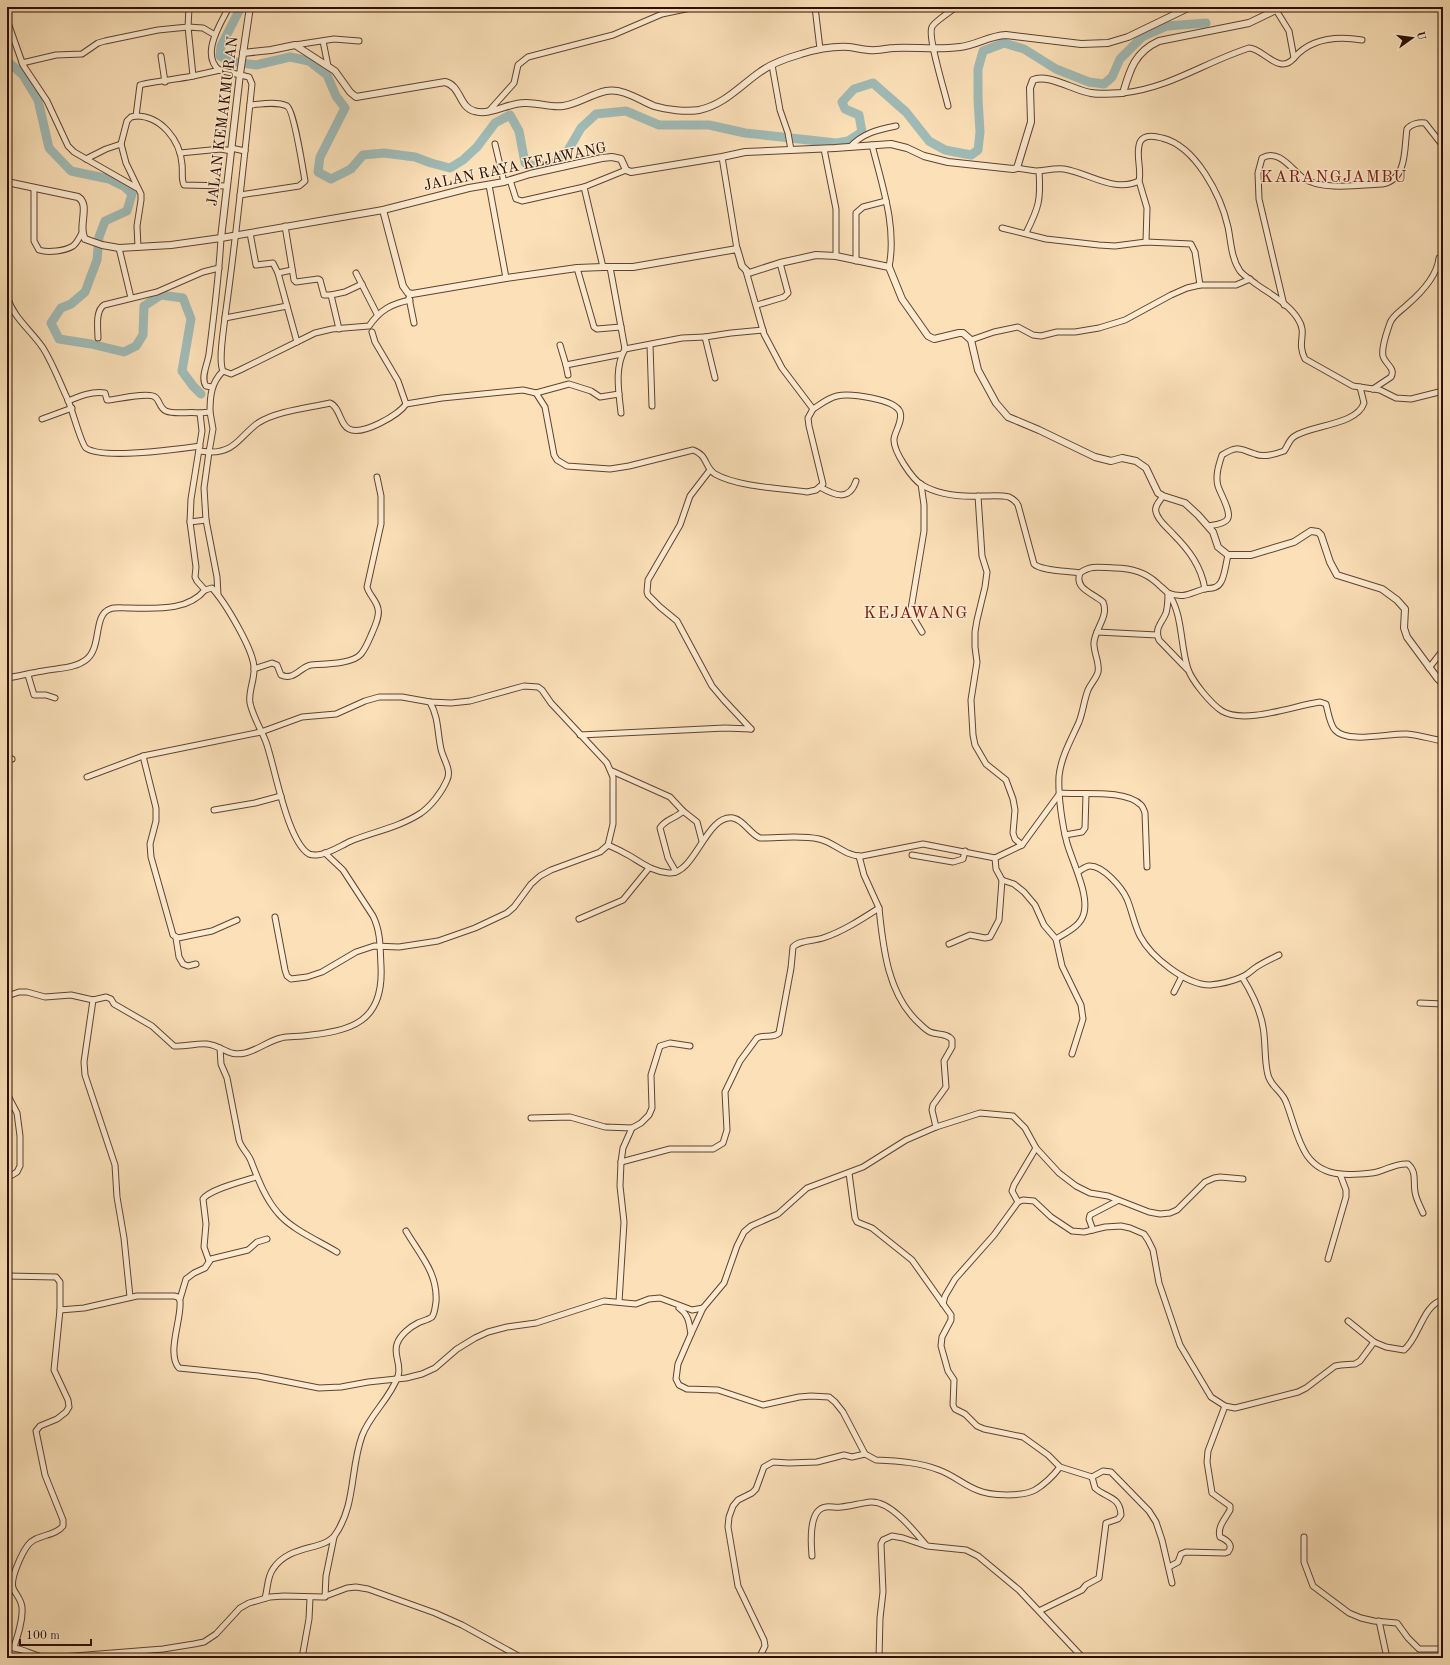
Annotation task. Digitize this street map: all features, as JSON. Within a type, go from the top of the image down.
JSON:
[{"type":"street","points":[[220,70],[216,67],[211,54],[215,35],[230,7]]},
{"type":"street","name":"JALAN KEMAKMURAN","points":[[221,238],[240,74],[250,7]]},
{"type":"street","points":[[489,111],[514,84],[518,65],[528,57],[614,35],[662,14],[695,7]]},
{"type":"street","points":[[815,7],[820,49]]},
{"type":"street","points":[[948,106],[933,48],[930,30],[932,26],[956,7]]},
{"type":"street","points":[[295,45],[335,71],[350,92],[356,97],[445,82],[455,87],[468,108],[473,111],[489,111],[525,102],[564,106],[606,91],[618,91],[655,106],[700,110],[714,105],[741,88],[760,72],[772,65],[820,49],[832,47],[875,50],[893,48],[960,48],[994,36],[1006,35],[1081,44],[1108,43],[1128,37],[1190,7]]},
{"type":"street","points":[[189,8],[188,27],[193,76]]},
{"type":"street","points":[[1123,93],[1130,69],[1140,55],[1149,46],[1159,41],[1249,23],[1279,8],[1289,31],[1294,58]]},
{"type":"street","points":[[7,20],[22,63],[47,100],[68,146],[74,152],[137,188]]},
{"type":"street","points":[[22,63],[56,55],[80,55],[98,43],[158,30],[188,27],[204,28],[215,35]]},
{"type":"street","points":[[243,56],[334,38],[359,41]]},
{"type":"street","points":[[1017,168],[1032,122],[1030,88],[1033,80],[1046,79],[1090,93],[1100,94],[1140,91],[1163,84],[1249,48],[1252,48],[1278,63],[1287,63],[1306,46],[1317,41],[1334,39],[1362,40]]},
{"type":"street","points":[[323,41],[328,66]]},
{"type":"street","points":[[161,56],[164,82]]},
{"type":"street","points":[[772,65],[780,110],[788,133],[791,150]]},
{"type":"street","points":[[136,116],[140,85],[146,83],[164,82],[220,70],[240,74],[249,77],[251,80],[250,105],[221,364],[223,371],[228,374],[234,373],[322,331],[369,326],[377,314],[412,294],[577,268],[603,266],[633,268],[737,249]]},
{"type":"street","points":[[240,195],[299,186],[305,181],[294,120],[290,108],[287,106],[273,104],[250,105]]},
{"type":"street","points":[[138,247],[137,226],[141,200],[139,190],[126,163],[121,144],[127,121],[131,117],[136,116],[151,119],[166,130],[175,141],[180,153],[182,164],[182,182],[184,185],[226,186]]},
{"type":"street","points":[[1284,305],[1259,199],[1258,173],[1262,158],[1270,156],[1282,159],[1303,178],[1314,183],[1331,186],[1382,184],[1388,183],[1399,172],[1403,163],[1407,129],[1409,127],[1420,122],[1425,123],[1443,146]]},
{"type":"street","points":[[850,147],[863,136],[875,130],[896,126]]},
{"type":"street","points":[[1146,242],[1148,208],[1139,181],[1140,174],[1138,153],[1140,143],[1144,138],[1154,136],[1171,141],[1187,153],[1201,168],[1215,192],[1224,214],[1236,263],[1240,271],[1294,313],[1303,327],[1300,345],[1301,351],[1306,359],[1353,386],[1380,390],[1396,398],[1403,399],[1425,396],[1443,391]]},
{"type":"street","points":[[86,159],[106,149],[121,144]]},
{"type":"street","points":[[495,144],[507,181],[515,197],[520,201],[584,187],[626,170],[634,172],[745,152],[824,149],[891,144],[907,148],[924,156],[948,162],[1039,171],[1062,169],[1122,186],[1131,185],[1139,181]]},
{"type":"street","points":[[872,145],[886,201],[891,234],[892,252],[889,267],[902,299],[928,336],[934,339],[963,333],[971,340],[978,370],[996,403],[1008,417],[1040,430],[1095,457],[1111,461],[1122,458],[1136,461],[1146,468],[1158,493],[1185,503],[1213,532],[1218,547],[1228,555],[1250,555],[1294,542],[1311,531],[1318,532],[1321,535],[1330,562],[1337,575],[1382,589],[1402,604],[1404,609],[1404,628],[1407,637],[1429,668],[1443,684]]},
{"type":"street","points":[[180,153],[221,149],[244,151]]},
{"type":"street","points":[[824,149],[836,209],[836,256]]},
{"type":"street","name":"JALAN RAYA KEJAWANG","points":[[82,233],[84,239],[102,245],[119,248],[171,245],[235,236],[383,210],[469,188],[507,181],[530,174],[607,157],[621,159],[626,170]]},
{"type":"street","points":[[722,157],[739,260],[746,271],[763,330],[782,368],[813,409]]},
{"type":"street","points":[[1026,233],[1039,204],[1039,171]]},
{"type":"street","points":[[7,182],[78,196],[84,207],[82,233],[74,246],[49,252],[39,250],[34,241],[34,188]]},
{"type":"street","points":[[489,185],[506,278]]},
{"type":"street","points":[[584,187],[603,266]]},
{"type":"street","points":[[856,261],[856,213],[863,207],[886,201]]},
{"type":"street","points":[[383,210],[403,286],[409,296],[414,323]]},
{"type":"street","points":[[285,226],[295,282],[318,279],[324,295],[345,292],[362,284]]},
{"type":"street","points":[[1002,228],[1046,239],[1099,245],[1116,246],[1146,242],[1191,244],[1195,252],[1200,285]]},
{"type":"street","points":[[250,233],[256,265],[274,264],[278,273],[297,342]]},
{"type":"street","points":[[212,388],[206,386],[204,378],[209,357],[221,238]]},
{"type":"street","points":[[119,248],[131,298]]},
{"type":"street","points":[[746,271],[749,273],[780,263],[816,255],[836,256],[889,267]]},
{"type":"street","points":[[1373,389],[1393,374],[1393,370],[1385,361],[1382,351],[1391,322],[1435,275],[1438,268],[1439,258],[1443,256]]},
{"type":"street","points":[[757,306],[784,297],[788,293],[780,263]]},
{"type":"street","points":[[610,267],[624,352],[618,377],[621,413]]},
{"type":"street","points":[[98,338],[99,312],[101,307],[104,305],[157,292],[193,276],[219,268]]},
{"type":"street","points":[[577,268],[594,327],[597,329],[620,327]]},
{"type":"street","points":[[278,273],[292,270]]},
{"type":"street","points":[[356,273],[377,314]]},
{"type":"street","points":[[971,340],[994,332],[1018,327],[1033,335],[1041,336],[1057,332],[1075,332],[1099,328],[1124,320],[1171,295],[1200,285],[1228,286],[1242,284],[1250,279]]},
{"type":"street","points":[[331,295],[339,329]]},
{"type":"street","points":[[7,296],[12,309],[19,320],[34,335],[43,349],[68,400],[84,446],[97,452],[128,454],[204,451],[222,452],[235,445],[256,425],[272,416],[331,402],[348,429],[356,430],[378,424],[391,418],[400,412],[406,404],[442,398],[523,390],[536,393],[569,384],[591,391],[600,397],[619,394]]},
{"type":"street","points":[[225,318],[287,306]]},
{"type":"street","points":[[566,365],[682,338],[705,337],[731,332],[763,330]]},
{"type":"street","points":[[372,332],[375,342],[392,370],[406,404]]},
{"type":"street","points":[[705,337],[715,378]]},
{"type":"street","points":[[560,345],[568,375]]},
{"type":"street","points":[[650,345],[652,406]]},
{"type":"street","points":[[204,589],[197,581],[191,522],[191,499],[204,451],[213,429],[210,401],[214,380],[223,371]]},
{"type":"street","points":[[1208,526],[1226,521],[1229,514],[1218,485],[1217,476],[1222,455],[1234,449],[1241,448],[1256,455],[1264,456],[1284,451],[1289,442],[1295,436],[1319,427],[1343,421],[1359,410],[1364,402],[1360,387]]},
{"type":"street","points":[[68,400],[89,393],[102,392],[107,400],[134,396],[154,396],[161,408],[167,412],[210,412]]},
{"type":"street","points":[[536,393],[545,407],[554,455],[557,460],[567,466],[610,469],[629,466],[693,450],[703,455],[710,470],[738,483],[807,492],[816,490],[823,484],[809,426],[808,418],[813,409],[838,396],[850,395],[894,405],[900,412],[901,417],[895,437],[896,449],[901,459],[921,484],[935,490],[951,494],[1005,496],[1015,500],[1018,505],[1034,564],[1043,568],[1080,573]]},
{"type":"street","points":[[42,419],[71,409]]},
{"type":"street","points":[[200,413],[204,451],[204,521],[217,576],[218,595]]},
{"type":"street","points":[[580,735],[725,728],[751,729],[712,686],[677,621],[660,607],[648,595],[647,592],[648,580],[680,525],[690,496],[710,470]]},
{"type":"street","points":[[254,669],[272,663],[277,665],[281,675],[286,676],[298,673],[306,666],[354,660],[362,654],[372,633],[378,615],[378,609],[367,587],[372,572],[373,556],[381,524],[381,496],[377,477]]},
{"type":"street","points":[[820,487],[834,495],[840,495],[849,493],[854,488],[856,482]]},
{"type":"street","points":[[921,484],[924,505],[924,531],[911,609],[913,617],[922,632]]},
{"type":"street","points":[[978,496],[982,556],[986,572],[985,587],[976,620],[975,632],[977,662],[971,700],[973,735],[975,745],[986,764],[1006,780],[1013,798],[1015,810],[1013,833],[1015,839],[1022,846]]},
{"type":"street","points":[[1164,496],[1156,508],[1156,513],[1161,522],[1184,545],[1196,560],[1205,589]]},
{"type":"street","points":[[191,522],[204,521]]},
{"type":"street","points":[[1168,594],[1179,596],[1190,595],[1205,589],[1217,587],[1221,582],[1228,555]]},
{"type":"street","points":[[1056,939],[1075,927],[1082,920],[1085,912],[1078,872],[1065,835],[1060,793],[1060,767],[1079,722],[1087,691],[1098,673],[1099,667],[1094,642],[1104,614],[1105,606],[1100,599],[1083,589],[1079,581],[1080,573],[1085,569],[1098,566],[1129,569],[1141,572],[1153,580],[1168,594],[1175,606],[1188,670]]},
{"type":"street","points":[[7,678],[75,665],[86,660],[95,649],[99,623],[103,615],[111,608],[178,606],[199,597],[204,589],[212,588],[226,605],[250,652],[254,669],[250,703],[266,742],[281,796],[294,833],[305,851],[311,855],[326,853],[414,817],[422,812],[436,798],[447,780],[448,771],[442,750],[438,722],[430,702]]},
{"type":"street","points":[[1168,594],[1168,605],[1166,612],[1157,629],[1159,640],[1188,670],[1201,689],[1215,705],[1223,711],[1231,715],[1270,713],[1320,702],[1326,704],[1334,730],[1341,734],[1359,738],[1409,734],[1443,741]]},
{"type":"street","points":[[1097,632],[1157,635]]},
{"type":"street","points":[[1429,668],[1443,650]]},
{"type":"street","points":[[28,675],[34,695],[46,695],[55,698]]},
{"type":"street","points":[[86,777],[144,756],[261,732],[302,717],[329,716],[365,701],[379,697],[402,696],[430,702],[451,703],[470,701],[524,686],[538,687],[580,735],[600,754],[612,771],[670,797],[697,822],[702,841]]},
{"type":"street","points":[[144,756],[156,808],[156,821],[150,844],[151,857],[173,935],[176,938],[180,957],[183,964],[188,966],[196,964]]},
{"type":"street","points":[[275,917],[284,970],[286,976],[291,979],[307,977],[322,972],[356,952],[374,946],[399,947],[438,941],[476,928],[507,913],[514,907],[531,884],[540,876],[561,866],[600,852],[608,845],[614,813],[612,771]]},
{"type":"street","points":[[608,845],[629,855],[649,868],[669,873],[676,872],[685,867],[702,841],[720,822],[734,818],[741,821],[754,835],[760,838],[816,839],[830,843],[854,856],[923,844],[995,858],[1022,846],[1060,793]]},
{"type":"street","points":[[1060,793],[1120,795],[1134,800],[1142,805],[1145,813],[1147,867]]},
{"type":"street","points":[[1065,835],[1082,832],[1085,828],[1086,794]]},
{"type":"street","points":[[214,810],[255,803],[281,796]]},
{"type":"street","points":[[676,872],[668,858],[660,828],[663,824],[678,816],[684,810]]},
{"type":"street","points":[[912,854],[953,862],[963,859],[965,851]]},
{"type":"street","points":[[7,996],[19,992],[27,992],[44,997],[72,995],[93,1000],[106,997],[111,999],[114,1004],[158,1030],[174,1046],[207,1044],[220,1048],[228,1053],[235,1054],[245,1053],[282,1038],[345,1029],[364,1019],[371,1012],[379,996],[382,975],[381,946],[376,922],[373,916],[343,870],[326,853]]},
{"type":"street","points":[[859,856],[864,875],[878,908],[887,963],[902,1002],[915,1020],[924,1028],[931,1032],[947,1036],[952,1040],[952,1046],[944,1061],[946,1087],[933,1104],[932,1110],[936,1127]]},
{"type":"street","points":[[949,944],[970,935],[985,938],[990,937],[999,920],[1002,880],[996,869],[995,858]]},
{"type":"street","points":[[1078,872],[1090,866],[1102,870],[1122,890],[1127,899],[1140,937],[1150,950],[1162,962],[1182,976],[1196,983],[1220,983],[1242,977],[1255,968],[1279,956]]},
{"type":"street","points":[[579,919],[623,900],[649,868]]},
{"type":"street","points":[[1002,880],[1014,884],[1024,892],[1035,905],[1044,925],[1056,939],[1062,966],[1081,1005],[1083,1019],[1072,1054]]},
{"type":"street","points":[[621,1162],[670,1148],[713,1149],[723,1143],[727,1130],[725,1092],[740,1061],[757,1038],[761,1036],[775,1036],[779,1033],[791,968],[793,947],[798,943],[823,938],[834,933],[878,908]]},
{"type":"street","points":[[176,938],[212,930],[237,920]]},
{"type":"street","points":[[1174,992],[1182,976]]},
{"type":"street","points":[[1242,977],[1255,999],[1263,1027],[1268,1077],[1272,1085],[1281,1092],[1286,1102],[1302,1150],[1311,1161],[1322,1168],[1340,1174],[1376,1172],[1396,1164],[1408,1164],[1413,1168],[1415,1192],[1422,1213]]},
{"type":"street","points":[[93,1000],[84,1062],[85,1075],[115,1165],[117,1197],[124,1238],[130,1297]]},
{"type":"street","points":[[1420,1003],[1443,1004]]},
{"type":"street","points":[[531,1118],[570,1117],[605,1127],[632,1128],[641,1123],[649,1115],[652,1108],[651,1075],[660,1046],[670,1043],[690,1046]]},
{"type":"street","points":[[220,1048],[221,1064],[227,1078],[239,1140],[251,1161],[256,1177],[278,1213],[295,1227],[337,1252]]},
{"type":"street","points":[[7,1094],[17,1113],[20,1136],[20,1166],[17,1172],[7,1178]]},
{"type":"street","points":[[1060,1467],[1047,1481],[1030,1492],[1006,1495],[978,1491],[940,1470],[928,1466],[909,1462],[876,1460],[866,1454],[843,1412],[835,1402],[829,1398],[812,1396],[799,1397],[763,1405],[718,1390],[687,1389],[680,1385],[676,1379],[678,1364],[703,1308],[724,1283],[737,1246],[744,1232],[756,1223],[778,1214],[807,1188],[863,1167],[906,1140],[936,1127],[980,1113],[1013,1116],[1025,1128],[1036,1148],[1059,1173],[1076,1186],[1090,1193],[1108,1196],[1154,1213],[1170,1213],[1177,1210],[1205,1182],[1220,1177],[1243,1179]]},
{"type":"street","points":[[619,1302],[624,1222],[620,1186],[621,1162],[623,1148],[632,1128]]},
{"type":"street","points":[[1018,1202],[1012,1191],[1014,1184],[1036,1148]]},
{"type":"street","points":[[849,1173],[855,1218],[857,1222],[872,1228],[912,1260],[951,1315],[951,1320],[942,1337],[941,1346],[948,1371],[954,1380],[953,1406],[955,1409],[965,1414],[977,1426],[984,1429],[1023,1437],[1038,1447],[1060,1467],[1092,1477],[1103,1471],[1111,1472],[1143,1503],[1156,1522],[1172,1583]]},
{"type":"street","points":[[1328,1259],[1346,1197],[1346,1190],[1340,1174]]},
{"type":"street","points":[[209,1261],[204,1247],[206,1224],[203,1200],[205,1197],[215,1192],[256,1177]]},
{"type":"street","points":[[943,1304],[945,1296],[955,1279],[994,1235],[1018,1202],[1023,1200],[1034,1201],[1051,1217],[1072,1231],[1084,1232],[1105,1227],[1121,1226],[1139,1231],[1148,1240],[1152,1250],[1159,1283],[1180,1345],[1211,1397],[1225,1406],[1235,1408],[1298,1392],[1306,1388],[1335,1366],[1355,1364],[1360,1361],[1374,1342]]},
{"type":"street","points":[[1093,1230],[1089,1219],[1092,1213],[1117,1200]]},
{"type":"street","points":[[325,1597],[326,1576],[334,1537],[343,1523],[347,1512],[362,1437],[368,1422],[378,1410],[396,1379],[399,1369],[399,1360],[396,1354],[397,1344],[402,1335],[418,1323],[431,1318],[434,1313],[436,1302],[434,1278],[406,1232]]},
{"type":"street","points":[[266,1239],[257,1242],[248,1250],[214,1258],[209,1261],[205,1268],[186,1279],[180,1299],[181,1306],[174,1354],[175,1363],[179,1368],[258,1376],[319,1388],[341,1388],[422,1374],[435,1368],[458,1349],[475,1338],[488,1332],[511,1326],[536,1323],[604,1301],[636,1304],[649,1299],[660,1298],[695,1311],[703,1308]]},
{"type":"street","points":[[7,1276],[56,1277],[60,1282],[60,1310],[54,1370],[69,1404],[66,1412],[57,1419],[40,1426],[36,1431],[45,1475],[63,1520],[63,1526],[57,1532],[30,1543],[23,1553],[13,1577],[13,1588],[21,1602],[22,1608],[18,1637],[14,1647]]},
{"type":"street","points":[[60,1310],[84,1308],[130,1297],[174,1296],[180,1299]]},
{"type":"street","points":[[1348,1322],[1374,1342],[1386,1347],[1406,1350],[1433,1304],[1443,1300]]},
{"type":"street","points":[[674,1303],[686,1314],[689,1320],[691,1334]]},
{"type":"street","points":[[1169,1567],[1178,1562],[1182,1554],[1186,1552],[1221,1553],[1230,1551],[1230,1546],[1227,1540],[1220,1537],[1219,1527],[1230,1510],[1230,1506],[1212,1493],[1207,1462],[1208,1451],[1225,1406]]},
{"type":"street","points":[[759,1658],[765,1646],[764,1640],[738,1586],[733,1561],[728,1527],[729,1517],[733,1506],[738,1500],[752,1493],[756,1489],[764,1468],[773,1462],[817,1462],[844,1455],[852,1457],[866,1454]]},
{"type":"street","points":[[1039,1611],[1082,1590],[1086,1585],[1099,1578],[1106,1523],[1118,1519],[1121,1515],[1119,1506],[1116,1502],[1095,1488],[1092,1477]]},
{"type":"street","points":[[812,1556],[812,1525],[817,1513],[822,1508],[827,1506],[840,1508],[872,1502],[881,1504],[888,1508],[906,1522],[927,1546]]},
{"type":"street","points":[[879,1658],[880,1618],[883,1592],[881,1544],[883,1540],[892,1536],[927,1546],[966,1550],[978,1556],[1019,1590],[1083,1658]]},
{"type":"street","points":[[265,1598],[268,1578],[277,1564],[293,1552],[325,1543],[334,1537]]},
{"type":"street","points":[[1304,1537],[1304,1562],[1313,1586],[1349,1613],[1361,1618],[1397,1623],[1413,1645],[1419,1649],[1443,1649]]},
{"type":"street","points":[[7,1648],[14,1647],[34,1656],[45,1657],[104,1655],[163,1649],[204,1642],[216,1634],[240,1608],[248,1602],[265,1598],[293,1595],[310,1598],[325,1597],[347,1588],[356,1587],[368,1589],[436,1613],[462,1624],[522,1658]]},
{"type":"street","points":[[302,1658],[309,1619],[310,1598]]},
{"type":"street","points":[[1379,1621],[1387,1658]]},
{"type":"waterway","points":[[241,7],[221,46],[220,56],[229,61],[256,65],[290,57],[309,61],[327,75],[336,96],[345,108],[320,157],[318,172],[331,179],[351,169],[363,155],[384,153],[415,157],[450,168],[463,160],[477,147],[495,123],[510,115],[519,131],[525,163],[535,166],[555,163],[567,152],[581,128],[596,114],[626,111],[659,125],[709,125],[745,133],[836,143],[848,141],[862,132],[859,115],[845,109],[842,102],[854,89],[873,83],[906,112],[929,141],[945,150],[971,155],[978,150],[980,132],[978,69],[983,51],[1004,43],[1024,49],[1056,69],[1089,82],[1104,84],[1112,77],[1120,59],[1142,37],[1167,26],[1206,23]]},
{"type":"waterway","points":[[7,61],[23,75],[38,100],[49,148],[71,171],[109,179],[125,187],[132,194],[127,211],[105,221],[99,237],[97,260],[85,292],[71,304],[61,308],[51,323],[59,339],[91,344],[124,352],[136,346],[143,335],[144,306],[161,295],[183,298],[191,319],[182,371],[201,394]]},
{"type":"district","name":"KARANGJAMBU","points":[[1334,176]]},
{"type":"district","name":"KEJAWANG","points":[[916,612]]}]
